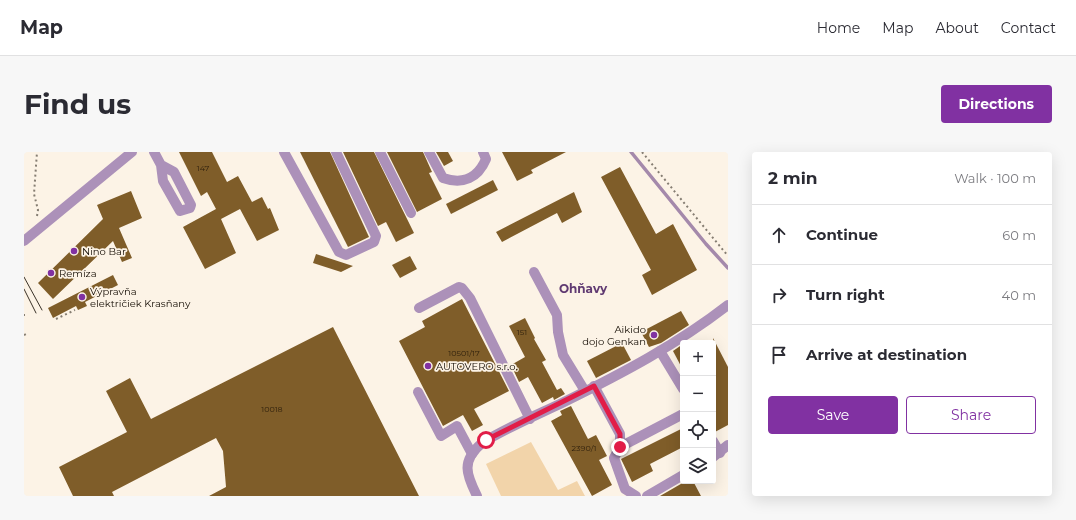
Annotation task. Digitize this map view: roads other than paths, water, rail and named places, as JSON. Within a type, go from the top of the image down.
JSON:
[{"type":"lane","points":[[28,238],[132,152]]},
{"type":"lane","points":[[154,152],[161,165]]},
{"type":"lane","points":[[284,152],[339,252],[346,255],[374,242],[376,236],[336,152]]},
{"type":"lane","points":[[380,152],[411,212]]},
{"type":"lane","points":[[429,152],[443,178],[453,182],[464,180],[482,170],[486,159],[483,152]]},
{"type":"lane","points":[[534,272],[557,314],[558,332],[563,355],[585,391]]},
{"type":"lane","points":[[419,308],[459,287],[462,288],[470,298],[530,419]]},
{"type":"lane","points":[[477,496],[468,474],[468,463],[472,454],[486,440],[585,391],[660,351],[685,337],[728,305]]},
{"type":"lane","points":[[660,351],[680,384]]},
{"type":"lane","points":[[594,386],[620,434],[620,447],[614,458],[625,489],[636,496]]},
{"type":"lane","points":[[418,392],[441,436],[457,426],[472,454]]},
{"type":"lane","points":[[620,447],[680,416]]},
{"type":"lane","points":[[716,455],[728,445]]},
{"type":"lane","points":[[647,496],[680,477]]},
{"type":"waterway","points":[[631,152],[706,244],[728,268]]},
{"type":"tram line","points":[[24,277],[42,310]]},
{"type":"tram line","points":[[24,289],[36,313]]},
{"type":"place","name":"Nino Bar","points":[[74,251]]},
{"type":"place","name":"Remíza","points":[[51,273]]},
{"type":"place","name":"Výpravňa električiek Krasňany","points":[[82,297]]},
{"type":"place","name":"Aikido dojo Genkan","points":[[654,335]]},
{"type":"place","name":"AUTOVERO s.r.o.","points":[[428,366]]},
{"type":"district","name":"Ohňavy","points":[[583,288]]}]
